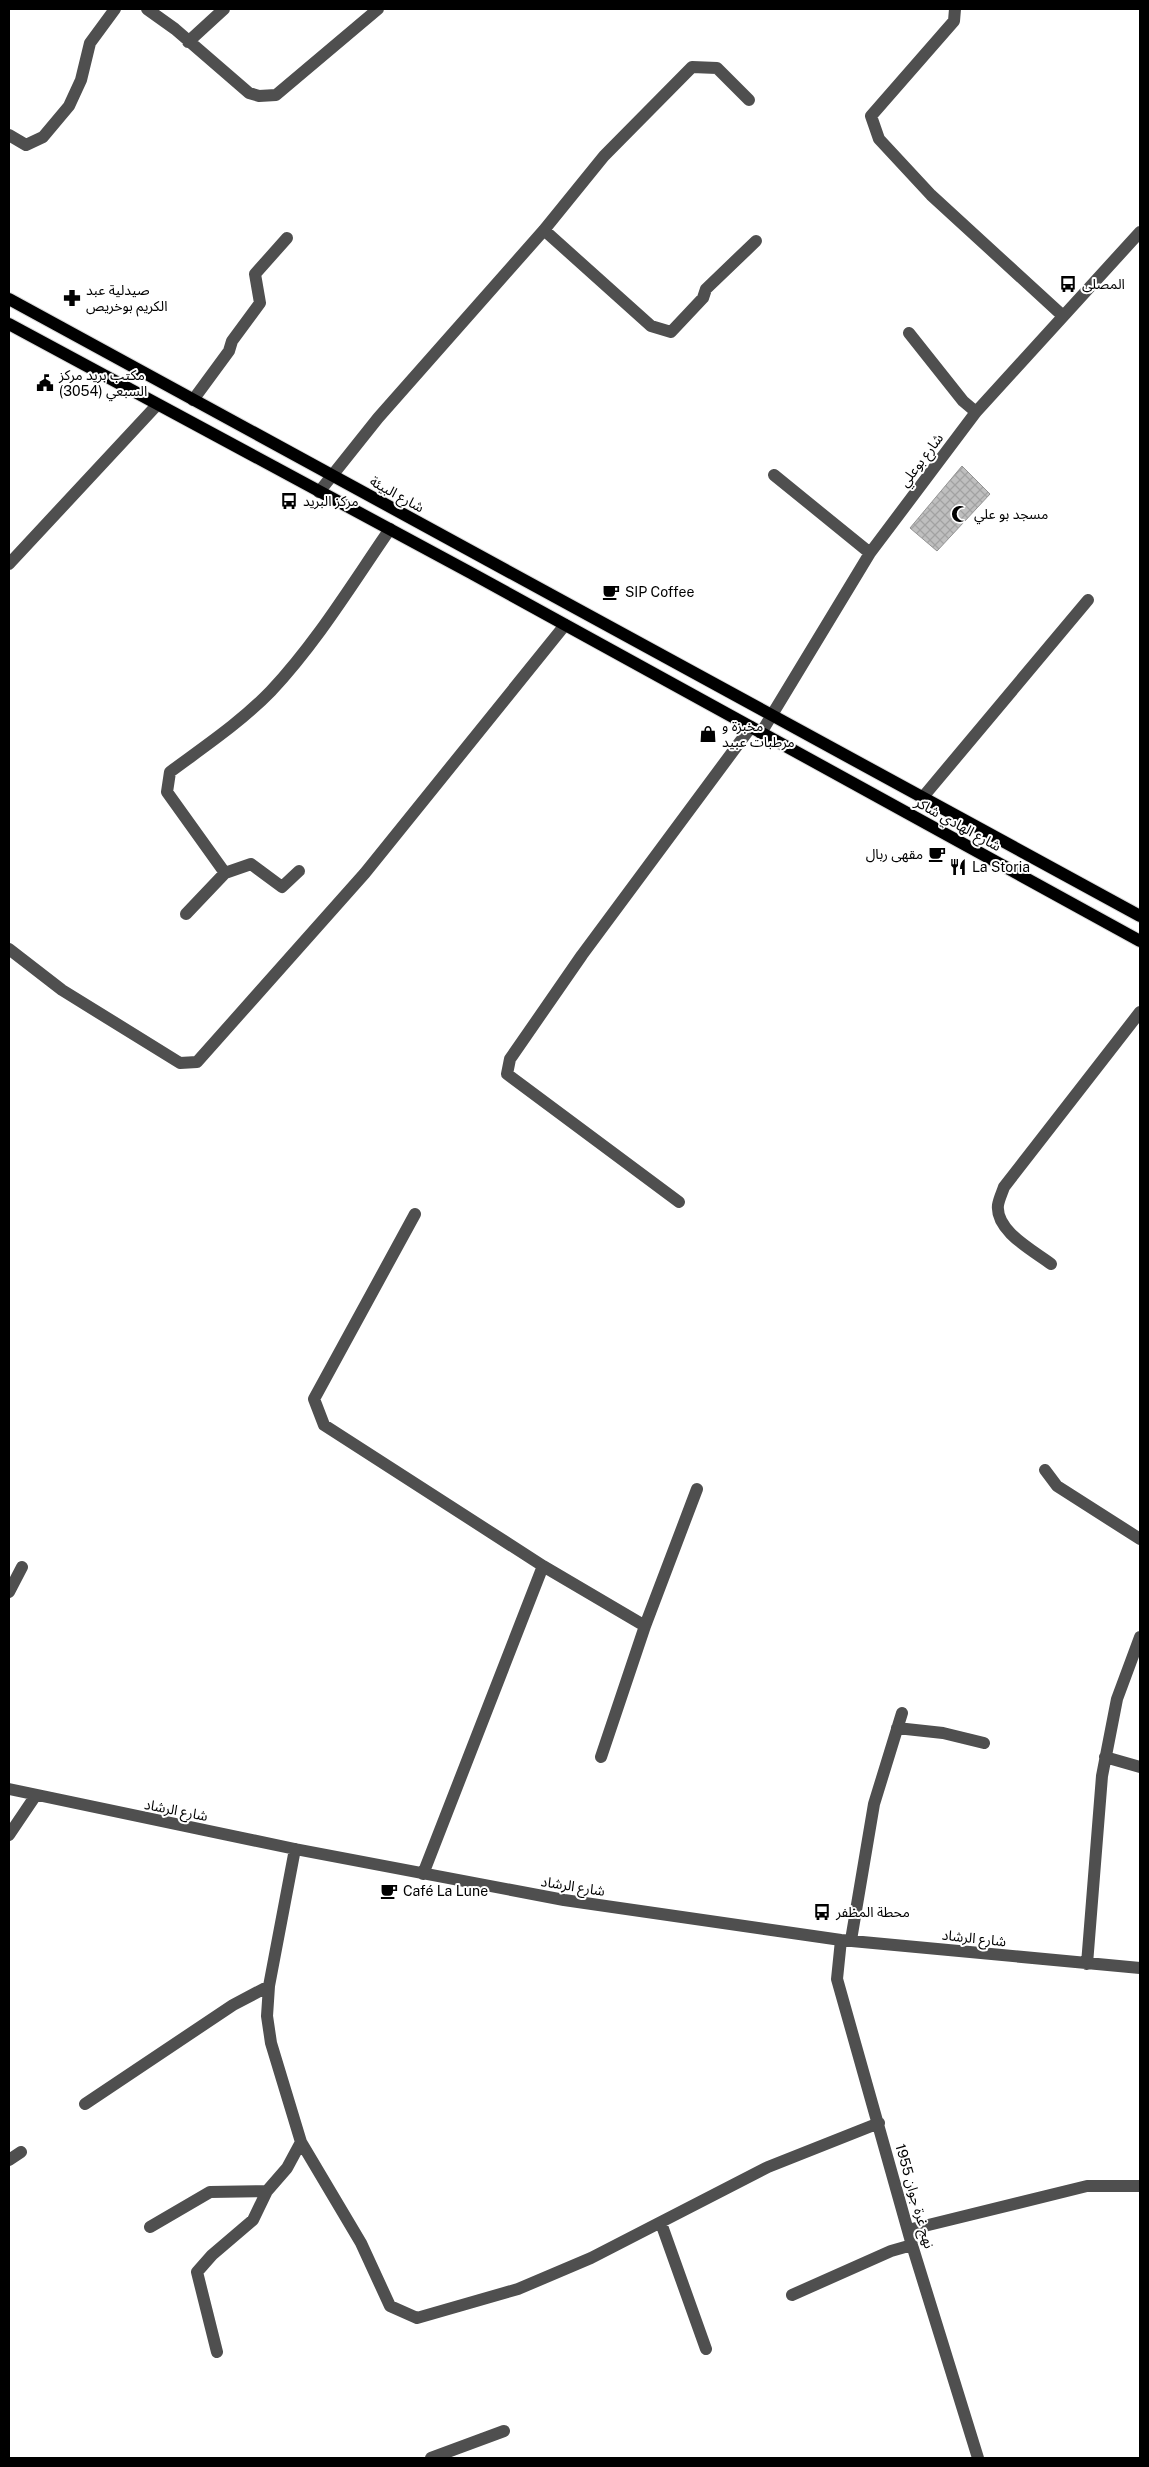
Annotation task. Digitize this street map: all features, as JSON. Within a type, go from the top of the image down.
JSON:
[{"type":"main road","name":"شارع البيئة","points":[[9,299],[772,714]]},
{"type":"main road","points":[[9,324],[471,573],[756,730]]},
{"type":"main road","points":[[471,573],[482,557]]},
{"type":"main road","name":"شارع الهادي شاكر","points":[[772,714],[1140,916]]},
{"type":"main road","name":"شارع الهادي شاكر","points":[[756,730],[1140,941]]},
{"type":"street","points":[[9,134],[26,145],[44,137],[69,106],[80,80],[90,42],[115,9]]},
{"type":"street","points":[[147,9],[249,93],[259,96],[276,96],[378,9]]},
{"type":"street","points":[[188,42],[224,9]]},
{"type":"street","points":[[955,9],[954,21],[871,116],[879,139],[931,195],[1063,316]]},
{"type":"street","points":[[319,492],[331,475],[477,304],[544,230],[604,156],[692,67],[718,68],[749,100]]},
{"type":"street","points":[[544,230],[651,326],[671,332],[703,298],[706,289],[756,241]]},
{"type":"street","name":"شارع بوعلي","points":[[679,1202],[507,1074],[510,1059],[577,963],[756,730],[772,714],[870,554],[976,412],[1140,232]]},
{"type":"street","points":[[193,400],[229,351],[232,341],[260,303],[255,274],[287,238]]},
{"type":"street","points":[[908,333],[963,401],[976,412]]},
{"type":"street","points":[[9,564],[157,405]]},
{"type":"street","points":[[774,475],[870,554]]},
{"type":"street","points":[[225,873],[167,792],[170,772],[225,732],[270,691],[312,644],[390,529]]},
{"type":"street","points":[[923,797],[1088,600]]},
{"type":"street","points":[[9,949],[62,990],[180,1063],[197,1062],[365,873],[565,625]]},
{"type":"street","points":[[186,914],[225,873],[251,864],[282,887],[299,871]]},
{"type":"street","points":[[1051,1264],[1006,1229],[999,1216],[1000,1196],[1004,1187],[1140,1012]]},
{"type":"street","points":[[415,1214],[314,1399],[324,1424],[543,1566],[645,1626]]},
{"type":"street","points":[[1045,1470],[1058,1486],[1140,1539]]},
{"type":"street","points":[[601,1757],[645,1626],[697,1489]]},
{"type":"street","points":[[423,1874],[543,1566]]},
{"type":"street","points":[[9,1592],[22,1567]]},
{"type":"street","points":[[1087,1964],[1105,1757],[1118,1699],[1140,1638]]},
{"type":"street","name":"نهج غرة جوان 1955","points":[[902,1712],[874,1804],[837,1978],[912,2245],[978,2458]]},
{"type":"street","points":[[897,1728],[943,1733],[984,1742]]},
{"type":"street","points":[[1105,1757],[1140,1767]]},
{"type":"street","name":"شارع الرشاد","points":[[9,1789],[295,1849],[573,1902],[846,1940],[1140,1968]]},
{"type":"street","points":[[9,1835],[36,1795]]},
{"type":"street","points":[[295,1849],[269,1986],[267,2016],[271,2043],[301,2142],[361,2243],[390,2306],[417,2318],[518,2289],[591,2258],[768,2167],[879,2123]]},
{"type":"street","points":[[86,2104],[233,2006],[269,1986]]},
{"type":"street","points":[[218,2352],[197,2272],[212,2255],[253,2220],[267,2191],[287,2168],[301,2142]]},
{"type":"street","points":[[9,2160],[21,2152]]},
{"type":"street","points":[[908,2230],[1087,2186],[1140,2186]]},
{"type":"street","points":[[150,2227],[210,2192],[267,2191]]},
{"type":"street","points":[[661,2223],[706,2349]]},
{"type":"street","points":[[792,2295],[891,2251],[912,2245]]},
{"type":"street","points":[[431,2458],[504,2431]]},
{"type":"building","points":[[962,466],[990,494],[937,551],[910,528]]},
{"type":"place","name":"المصلى","points":[[1068,284]]},
{"type":"place","name":"صيدلية عبد الكريم بوخريص","points":[[72,298]]},
{"type":"place","name":"مكتب بريد مركز السبعي (3054)","points":[[45,383]]},
{"type":"place","name":"مركز البريد","points":[[289,501]]},
{"type":"place","name":"مسجد بو علي","points":[[960,514]]},
{"type":"place","name":"SIP Coffee","points":[[611,592]]},
{"type":"place","name":"مخبزة و مرطبات عبيد","points":[[708,734]]},
{"type":"place","name":"مقهى ربال","points":[[937,854]]},
{"type":"place","name":"La Storia","points":[[958,867]]},
{"type":"place","name":"Café La Lune","points":[[389,1891]]},
{"type":"place","name":"محطة المظفر","points":[[822,1912]]}]
